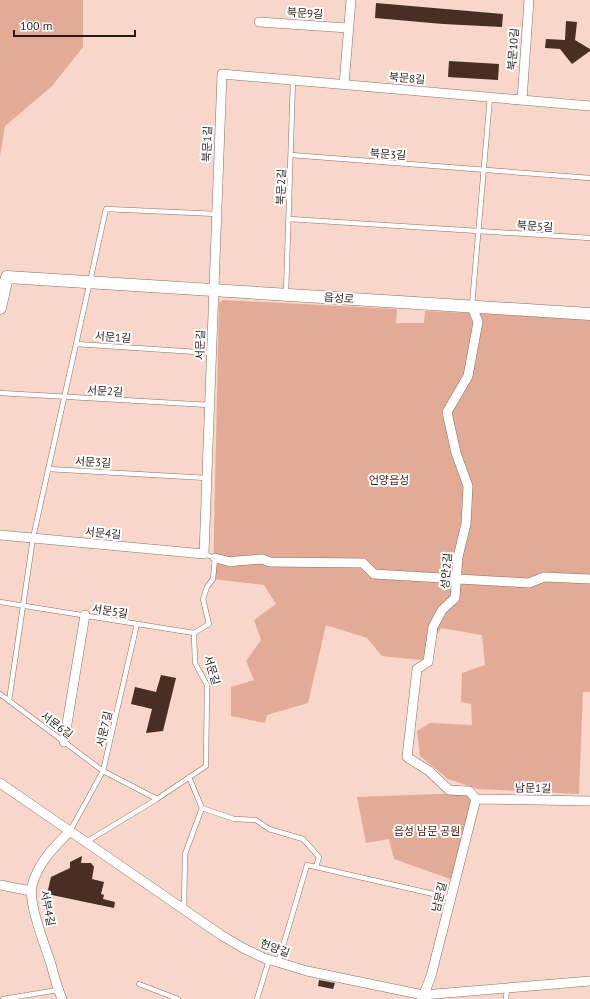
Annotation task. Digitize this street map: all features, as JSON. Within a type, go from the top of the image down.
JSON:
[{"type":"street","points":[[344,84],[350,0]]},
{"type":"street","name":"북문10길","points":[[522,100],[529,0]]},
{"type":"street","name":"북문9길","points":[[260,22],[348,28]]},
{"type":"street","name":"북문8길","points":[[222,74],[590,106]]},
{"type":"street","name":"북문1길","points":[[214,290],[222,74]]},
{"type":"street","name":"읍성로","points":[[0,308],[3,277],[590,314]]},
{"type":"street","name":"서문길","points":[[204,554],[214,290]]},
{"type":"street","name":"성안2길","points":[[472,307],[478,322],[468,376],[447,412],[456,453],[468,486],[466,524],[458,557],[455,598],[442,610],[433,627],[428,662],[417,669],[407,757],[429,771],[449,790],[469,790],[476,799]]},
{"type":"street","name":"서문4길","points":[[0,535],[204,554]]},
{"type":"street","points":[[215,558],[231,562],[262,559],[270,562],[363,563],[374,574],[457,579],[529,583],[544,578],[590,579]]},
{"type":"street","points":[[64,742],[84,616]]},
{"type":"street","name":"헌양길","points":[[0,785],[242,948],[274,961],[307,971],[423,997],[590,981]]},
{"type":"street","name":"남문1길","points":[[476,799],[590,801]]},
{"type":"street","name":"남문길","points":[[423,997],[431,976],[476,799]]},
{"type":"street","name":"서부4길","points":[[62,999],[35,917],[31,891],[40,866],[70,831]]},
{"type":"street","points":[[0,885],[31,891]]},
{"type":"lane","name":"북문2길","points":[[286,295],[293,80]]},
{"type":"lane","points":[[472,307],[490,97]]},
{"type":"lane","name":"북문3길","points":[[291,155],[484,170]]},
{"type":"lane","points":[[484,170],[590,178]]},
{"type":"lane","points":[[89,282],[106,209],[217,214]]},
{"type":"lane","points":[[289,219],[479,231]]},
{"type":"lane","name":"북문5길","points":[[479,231],[590,238]]},
{"type":"lane","name":"서문1길","points":[[89,282],[76,344],[212,353]]},
{"type":"lane","points":[[8,701],[33,538],[76,344]]},
{"type":"lane","name":"서문2길","points":[[0,394],[210,405]]},
{"type":"lane","name":"서문3길","points":[[48,469],[207,478]]},
{"type":"lane","points":[[194,633],[209,624],[203,599],[207,587],[214,579],[215,558],[204,554]]},
{"type":"lane","name":"서문5길","points":[[0,602],[194,633]]},
{"type":"lane","name":"서문7길","points":[[70,831],[103,771],[137,624]]},
{"type":"lane","name":"서문길","points":[[86,842],[157,799],[206,766],[207,685],[195,663],[194,633]]},
{"type":"lane","name":"서문6길","points":[[0,694],[103,771],[157,799]]},
{"type":"lane","points":[[184,909],[185,854],[202,808],[188,777]]},
{"type":"lane","points":[[202,808],[234,819],[256,820],[269,829],[303,839],[319,857],[316,867]]},
{"type":"lane","points":[[257,999],[274,961],[307,865],[451,898]]},
{"type":"lane","points":[[139,984],[178,999]]},
{"type":"lane","points":[[506,988],[506,999]]},
{"type":"lane","points":[[3,999],[58,990]]},
{"type":"green space","points":[[0,0],[83,0],[83,47],[52,86],[5,126],[0,156]]},
{"type":"green space","name":"언양읍성","points":[[223,300],[397,309],[396,323],[424,323],[425,311],[590,319],[590,692],[583,692],[579,794],[478,789],[448,779],[420,756],[417,731],[430,723],[472,725],[471,704],[461,702],[462,673],[485,665],[482,635],[441,628],[422,660],[382,656],[367,638],[326,625],[308,703],[267,715],[265,723],[231,716],[231,687],[254,680],[246,661],[261,640],[254,620],[276,604],[264,585],[213,579],[219,303]]},
{"type":"green space","name":"읍성 남문 공원","points":[[467,793],[472,801],[453,880],[394,859],[389,839],[366,843],[357,797]]},
{"type":"building","points":[[376,3],[503,14],[502,27],[375,18]]},
{"type":"building","points":[[566,21],[577,22],[575,40],[590,49],[590,51],[572,64],[560,49],[545,48],[546,39],[565,40]]},
{"type":"building","points":[[449,61],[499,64],[498,80],[448,77]]},
{"type":"building","points":[[161,675],[176,678],[163,731],[146,733],[152,709],[131,704],[135,687],[156,692]]},
{"type":"building","points":[[82,856],[81,863],[91,863],[94,867],[92,879],[104,882],[101,894],[104,895],[103,899],[115,902],[114,908],[47,894],[51,877],[70,868],[70,862]]},
{"type":"building","points":[[319,980],[335,983],[333,989],[318,986]]}]
